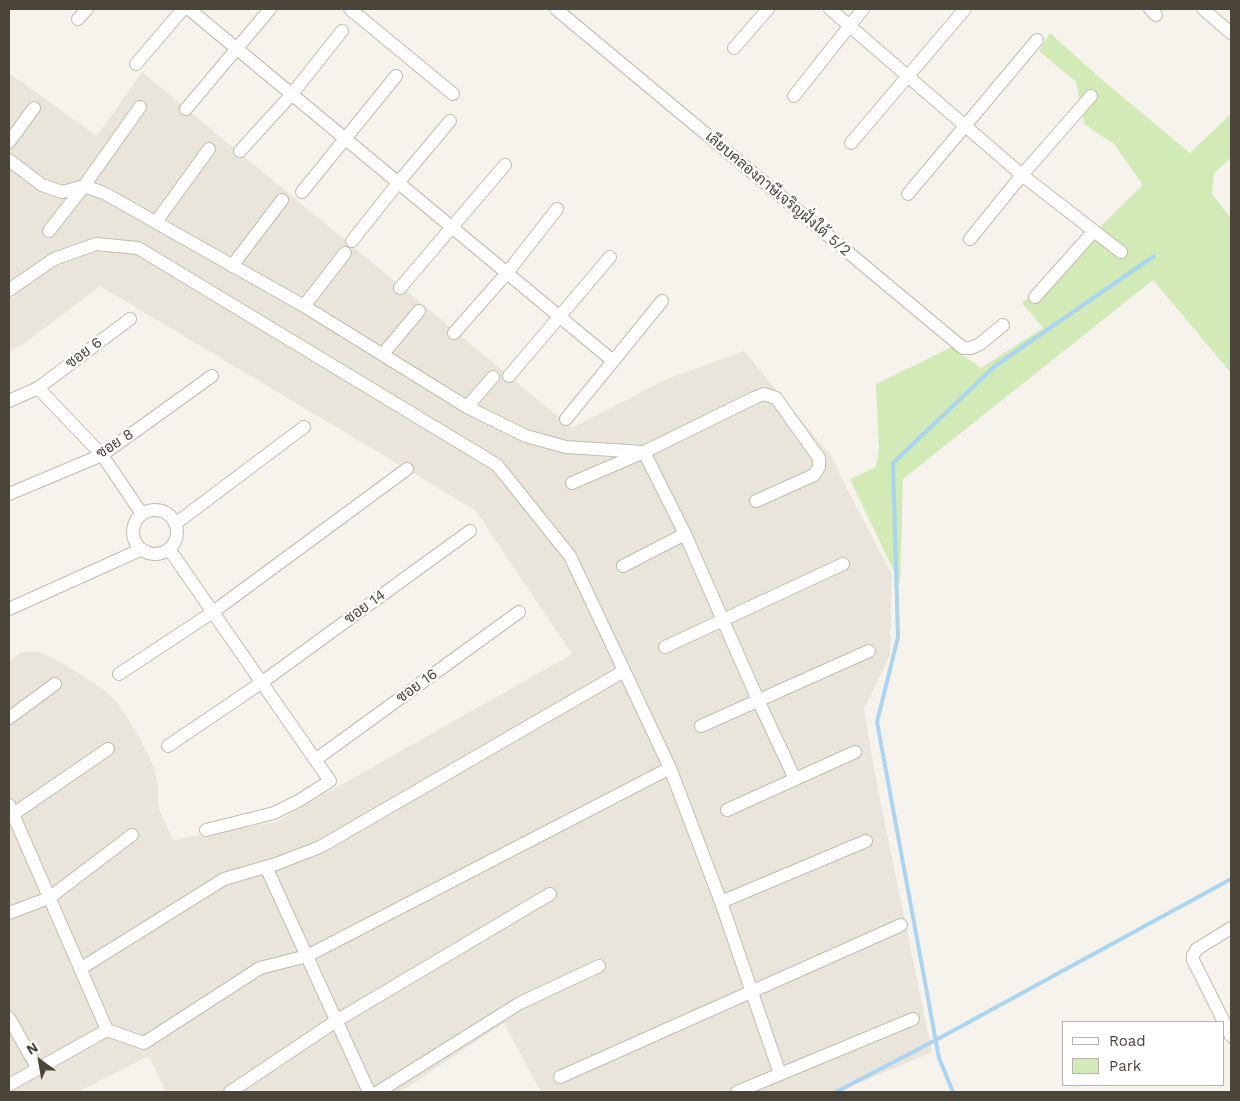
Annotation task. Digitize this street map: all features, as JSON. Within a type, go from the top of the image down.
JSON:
[{"type":"street","points":[[136,64],[183,9]]},
{"type":"street","points":[[189,9],[613,361]]},
{"type":"street","points":[[186,109],[270,9]]},
{"type":"street","points":[[350,9],[453,94]]},
{"type":"street","name":"เลียบคลองภาษีเจริญฝั่งใต้ 5/2","points":[[556,9],[963,348],[971,348],[980,344],[1003,325]]},
{"type":"street","points":[[734,48],[768,9]]},
{"type":"street","points":[[830,9],[1022,175],[1121,252]]},
{"type":"street","points":[[794,96],[863,9]]},
{"type":"street","points":[[851,143],[965,9]]},
{"type":"street","points":[[1203,9],[1231,33]]},
{"type":"street","points":[[240,151],[292,94],[342,31]]},
{"type":"street","points":[[908,194],[1036,40]]},
{"type":"street","points":[[302,192],[396,76]]},
{"type":"street","points":[[970,239],[1022,175],[1091,96]]},
{"type":"street","points":[[49,231],[84,186],[140,107]]},
{"type":"street","points":[[9,142],[34,108]]},
{"type":"street","points":[[352,241],[398,182],[450,121]]},
{"type":"street","points":[[156,222],[209,148]]},
{"type":"street","points":[[9,160],[42,184],[62,192],[84,186],[104,193],[304,306],[467,407],[526,436],[566,447],[644,452]]},
{"type":"street","points":[[400,288],[505,165]]},
{"type":"street","points":[[232,266],[282,200]]},
{"type":"street","points":[[454,333],[507,273],[557,209]]},
{"type":"street","points":[[1035,297],[1094,231]]},
{"type":"street","points":[[9,290],[54,259],[96,244],[138,248],[497,465],[570,556],[670,768],[721,902],[780,1074]]},
{"type":"street","points":[[304,306],[345,253]]},
{"type":"street","points":[[509,376],[610,258]]},
{"type":"street","points":[[566,419],[662,301]]},
{"type":"street","points":[[383,354],[419,311]]},
{"type":"street","name":"ซอย 6","points":[[9,401],[38,388],[130,319]]},
{"type":"street","name":"ซอย 8","points":[[9,494],[102,455],[212,376]]},
{"type":"street","points":[[467,407],[493,377]]},
{"type":"street","points":[[38,388],[102,455],[142,514]]},
{"type":"street","points":[[572,483],[644,452],[764,394],[776,398],[819,458],[819,467],[814,475],[756,501]]},
{"type":"street","points":[[175,524],[304,427]]},
{"type":"street","points":[[644,452],[685,534],[722,621],[795,779]]},
{"type":"street","points":[[119,674],[212,612],[406,469]]},
{"type":"street","points":[[149,511],[164,512],[170,516],[175,524],[177,533],[175,542],[170,549],[160,554],[152,555],[140,550],[134,542],[132,535],[136,520],[142,514],[149,511]]},
{"type":"street","name":"ซอย 14","points":[[168,746],[261,683],[470,531]]},
{"type":"street","points":[[623,566],[685,534]]},
{"type":"street","points":[[170,549],[330,781],[300,800],[274,813],[206,830]]},
{"type":"street","points":[[9,609],[140,550]]},
{"type":"street","points":[[665,646],[843,564]]},
{"type":"street","name":"ซอย 16","points":[[315,760],[519,612]]},
{"type":"street","points":[[701,726],[869,651]]},
{"type":"street","points":[[80,969],[224,879],[266,867],[320,847],[624,671]]},
{"type":"street","points":[[9,718],[55,684]]},
{"type":"street","points":[[108,749],[10,812],[106,1030],[144,1043],[260,968],[307,956],[670,768]]},
{"type":"street","points":[[727,810],[855,752]]},
{"type":"street","points":[[9,913],[49,898],[132,835]]},
{"type":"street","points":[[721,902],[866,840]]},
{"type":"street","points":[[266,867],[369,1092]]},
{"type":"street","points":[[230,1092],[336,1021],[550,894]]},
{"type":"street","points":[[560,1076],[901,925]]},
{"type":"street","points":[[1223,1021],[1192,960],[1197,950],[1231,928]]},
{"type":"street","points":[[378,1092],[520,1003],[598,966]]},
{"type":"street","points":[[9,1018],[38,1068]]},
{"type":"street","points":[[737,1092],[913,1019]]},
{"type":"street","points":[[1225,1024],[1231,1036]]},
{"type":"street","points":[[9,1085],[106,1030]]},
{"type":"shaded area","points":[[142,72],[572,428],[664,380],[744,351],[832,457],[892,575],[890,655],[864,709],[877,785],[932,1052],[838,1092],[541,1092],[504,1023],[400,1092],[166,1092],[149,1056],[78,1092],[9,1092],[9,661],[22,652],[40,652],[66,665],[104,690],[116,701],[137,733],[152,763],[157,779],[159,809],[173,840],[276,822],[572,654],[475,510],[100,286],[24,344],[9,351],[9,73],[97,136]]},
{"type":"green space","points":[[1050,33],[1100,78],[1190,153],[1231,114],[1231,158],[1214,173],[1212,194],[1231,218],[1231,373],[1153,280],[903,479],[900,584],[850,479],[876,467],[879,448],[876,384],[952,347],[981,368],[1043,328],[1022,303],[1143,185],[1114,144],[1084,124],[1076,82],[1039,51]]},
{"type":"waterway","points":[[953,1092],[939,1058],[877,722],[898,637],[893,463],[995,366],[1154,256]]},
{"type":"waterway","points":[[836,1092],[936,1040],[1231,879]]}]
